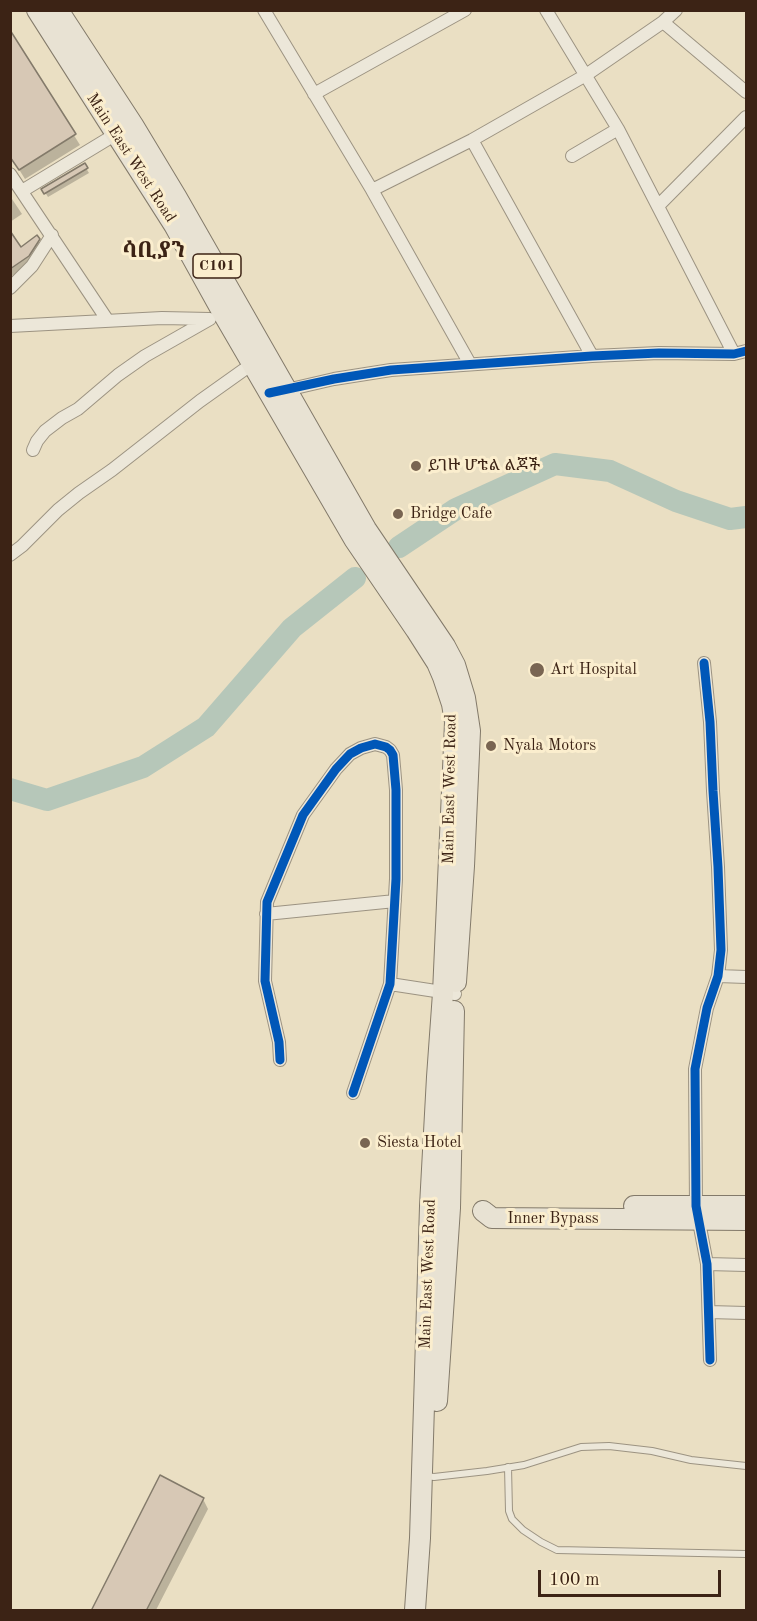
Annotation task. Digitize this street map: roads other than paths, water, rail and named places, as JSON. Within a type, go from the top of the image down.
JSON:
[{"type":"main road","name":"Main East West Road","points":[[38,10],[214,261],[277,392],[360,534],[422,626],[445,646],[465,698],[470,731],[462,746],[449,993],[440,1207],[436,1416],[420,1538],[415,1611]]},
{"type":"main road","name":"Main East West Road","points":[[58,10],[174,225],[217,318],[277,392]]},
{"type":"main road","name":"Inner Bypass","points":[[440,1207],[483,1211],[492,1218],[697,1213],[747,1206]]},
{"type":"main road","name":"Inner Bypass","points":[[697,1213],[747,1220]]},
{"type":"main road","name":"Main East West Road","points":[[427,1611],[428,1476]]},
{"type":"street","points":[[264,10],[372,190],[470,364]]},
{"type":"street","points":[[314,94],[465,10]]},
{"type":"street","points":[[277,392],[334,379],[391,370],[592,356],[740,353],[618,129],[546,10]]},
{"type":"street","points":[[372,190],[472,140],[586,75],[663,22],[676,10]]},
{"type":"street","points":[[663,22],[747,92]]},
{"type":"street","points":[[658,205],[747,117]]},
{"type":"street","points":[[572,156],[618,129]]},
{"type":"street","points":[[22,191],[124,130]]},
{"type":"street","points":[[472,140],[592,356]]},
{"type":"street","points":[[10,174],[108,321]]},
{"type":"street","points":[[10,288],[32,266],[51,235]]},
{"type":"street","points":[[10,326],[162,318],[217,318]]},
{"type":"street","points":[[33,450],[45,431],[78,409],[118,375],[145,356],[217,318]]},
{"type":"street","points":[[10,555],[64,506],[200,401],[252,364]]},
{"type":"street","points":[[704,663],[710,722],[721,950],[718,976],[707,1008],[695,1069],[697,1213],[707,1264],[710,1360]]},
{"type":"street","points":[[279,1060],[279,1042],[265,981],[267,902],[303,815],[350,754],[375,744],[386,747],[393,755],[396,790],[395,901],[390,984],[353,1093]]},
{"type":"street","points":[[266,914],[395,901]]},
{"type":"street","points":[[718,976],[747,977]]},
{"type":"street","points":[[390,984],[449,993]]},
{"type":"street","points":[[707,1264],[747,1265]]},
{"type":"street","points":[[709,1312],[747,1313]]},
{"type":"lane","points":[[428,1476],[524,1465],[581,1447],[609,1446],[652,1451],[691,1460],[747,1466]]},
{"type":"lane","points":[[508,1467],[509,1511],[512,1519],[532,1536],[557,1550],[747,1554]]},
{"type":"waterway","points":[[399,547],[456,509],[555,464],[610,471],[676,501],[730,519],[746,517]]},
{"type":"waterway","points":[[10,789],[47,800],[143,767],[206,727],[292,628],[355,578]]},
{"type":"place","name":"ይገዙ ሆቴል ልጆች","points":[[416,466]]},
{"type":"place","name":"Bridge Cafe","points":[[398,514]]},
{"type":"place","name":"Art Hospital","points":[[537,670]]},
{"type":"place","name":"Nyala Motors","points":[[491,746]]},
{"type":"place","name":"Siesta Hotel","points":[[365,1143]]},
{"type":"district","name":"ሳቢያን","points":[[154,251]]}]
